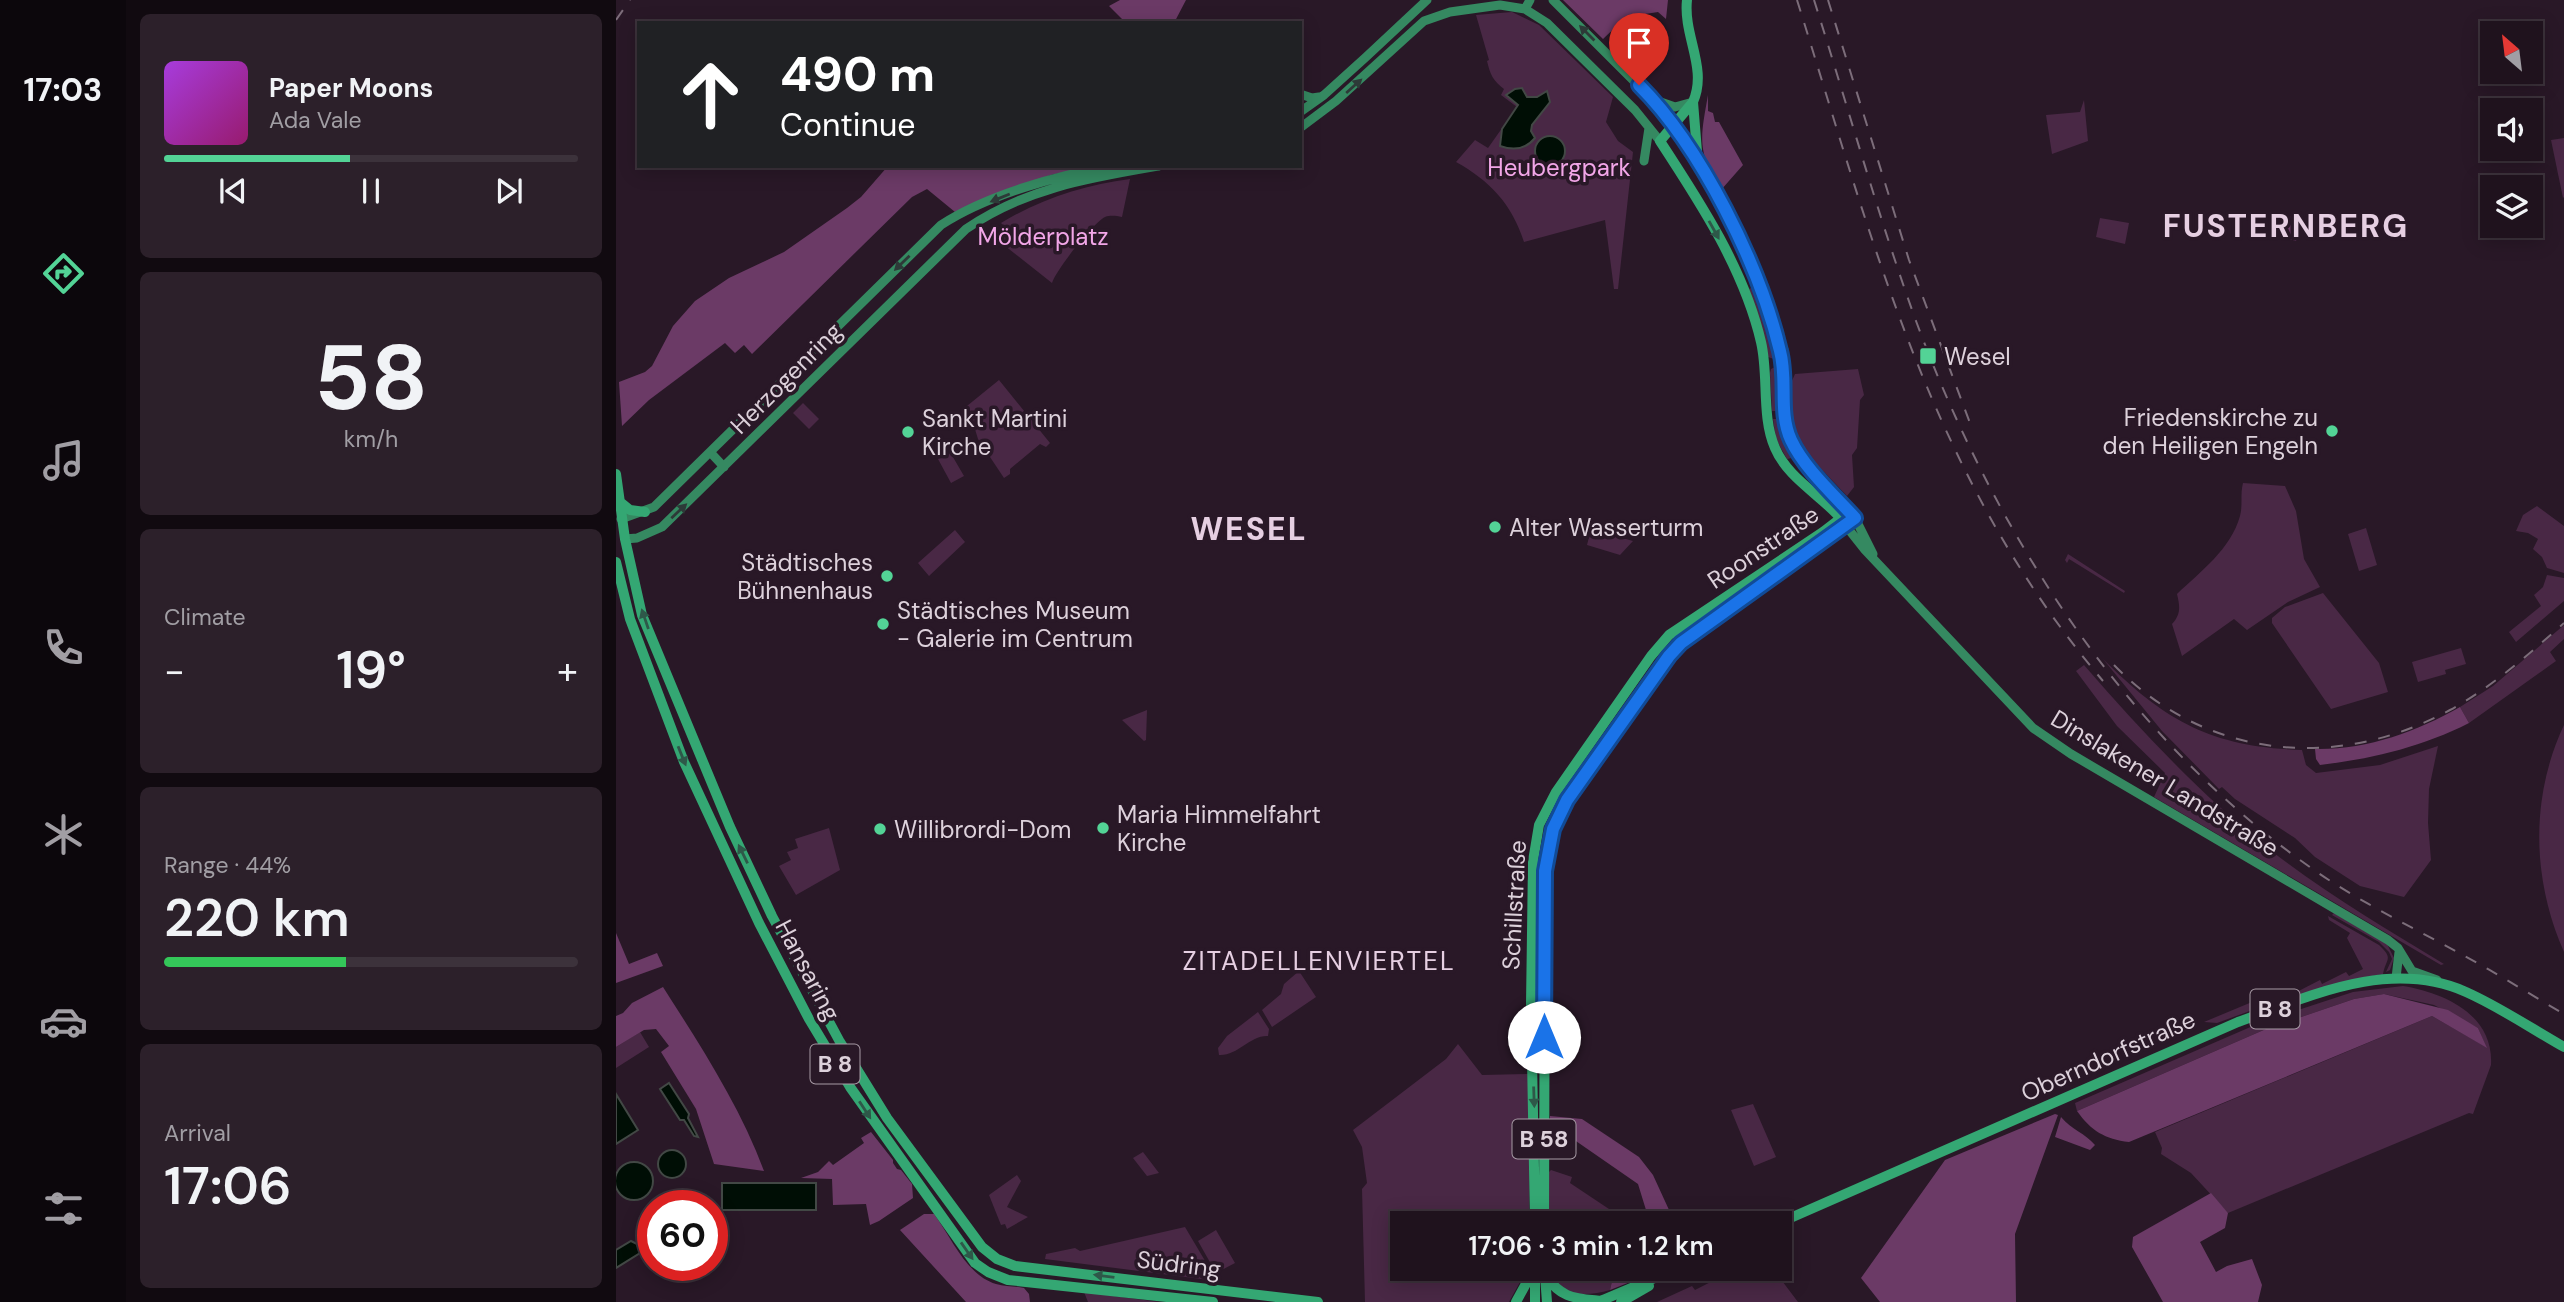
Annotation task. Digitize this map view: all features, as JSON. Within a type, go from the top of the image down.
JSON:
[{"type":"main road","points":[[1424,21],[1427,0]]},
{"type":"main road","points":[[1302,111],[1324,95],[1427,0]]},
{"type":"main road","points":[[1525,9],[1530,0]]},
{"type":"main road","points":[[1553,0],[1652,99],[1698,164],[1736,231],[1770,312],[1784,366],[1784,414],[1792,442],[1848,518]]},
{"type":"main road","points":[[1660,141],[1697,95],[1696,59],[1686,27],[1687,0]]},
{"type":"main road","points":[[1302,126],[1343,95],[1424,21],[1450,12],[1500,5],[1525,9],[1547,23],[1636,110],[1660,141],[1720,240],[1754,318],[1765,367],[1768,415],[1774,446],[1785,465],[1848,518]]},
{"type":"main road","points":[[1302,95],[1312,98],[1324,95]]},
{"type":"main road","points":[[1652,99],[1675,107],[1693,102]]},
{"type":"main road","points":[[1693,102],[1698,164]]},
{"type":"main road","points":[[1644,161],[1649,128]]},
{"type":"main road","name":"Herzogenring","points":[[619,520],[654,507],[931,234],[953,217],[1055,178],[1103,168]]},
{"type":"main road","name":"Herzogenring","points":[[621,538],[644,536],[662,527],[966,229],[1000,209],[1057,186],[1089,177],[1143,168]]},
{"type":"main road","points":[[953,217],[966,229]]},
{"type":"main road","points":[[1765,367],[1784,366]]},
{"type":"main road","points":[[710,452],[724,467]]},
{"type":"main road","name":"B 8","points":[[616,474],[621,538]]},
{"type":"main road","points":[[619,500],[630,510],[645,512]]},
{"type":"main road","name":"Dinslakener Landstraße","points":[[1848,518],[1876,559],[2033,728],[2071,754],[2395,944],[2412,971],[2465,991],[2564,1047]]},
{"type":"main road","name":"Roonstraße","points":[[1711,614],[1848,518]]},
{"type":"main road","name":"Hansaring","points":[[621,538],[642,615],[724,815],[772,916],[824,1014],[880,1107],[982,1247],[1005,1264],[1035,1268]]},
{"type":"main road","name":"Hansaring","points":[[616,562],[630,619],[711,824],[809,1019],[875,1125],[975,1263],[1008,1280],[1032,1281]]},
{"type":"main road","name":"Schillstraße","points":[[1536,1211],[1545,964],[1545,871],[1553,829],[1669,656],[1711,614]]},
{"type":"main road","name":"Schillstraße","points":[[1543,1211],[1531,964],[1533,861],[1537,835],[1545,811],[1556,792],[1651,656],[1669,635],[1711,614]]},
{"type":"main road","points":[[2396,978],[2399,952]]},
{"type":"main road","points":[[1531,964],[1545,964]]},
{"type":"main road","name":"Oberndorfstraße","points":[[1792,1217],[2238,1022],[2372,980],[2396,978],[2444,984],[2465,991]]},
{"type":"main road","points":[[1032,1281],[1035,1268]]},
{"type":"main road","name":"Südring","points":[[1035,1268],[1318,1302]]},
{"type":"main road","name":"Südring","points":[[1032,1281],[1213,1302]]},
{"type":"main road","points":[[1516,1302],[1527,1281]]},
{"type":"main road","points":[[1534,1281],[1535,1302]]},
{"type":"main road","points":[[1546,1281],[1547,1302]]},
{"type":"main road","points":[[1550,1281],[1563,1295],[1600,1301],[1648,1281]]},
{"type":"main road","points":[[1623,1301],[1661,1281]]},
{"type":"green space","name":"Heubergpark","points":[[1512,12],[1539,25],[1613,97],[1606,122],[1618,141],[1633,152],[1618,289],[1614,289],[1605,220],[1524,242],[1513,216],[1498,195],[1479,177],[1456,162],[1475,140],[1488,148],[1517,107],[1501,95],[1504,89],[1491,73],[1476,15]]},
{"type":"green space","points":[[2084,100],[2088,141],[2052,154],[2046,115],[2080,112]]},
{"type":"green space","points":[[2564,138],[2564,197],[2563,198],[2551,140]]},
{"type":"green space","name":"Mölderplatz","points":[[1130,179],[1122,217],[1107,216],[1099,221],[1067,258],[1052,283],[995,238],[1005,227],[1001,223],[1047,200],[1080,189]]},
{"type":"green space","points":[[2100,218],[2129,223],[2125,244],[2096,237]]},
{"type":"green space","points":[[1749,289],[1759,290],[1780,361],[1768,357]]},
{"type":"green space","points":[[1777,366],[1780,368],[1780,411],[1772,411],[1770,373],[1771,369]]},
{"type":"green space","points":[[1858,369],[1864,395],[1860,400],[1857,448],[1852,455],[1854,487],[1847,496],[1808,455],[1793,429],[1790,420],[1790,385],[1795,374]]},
{"type":"green space","points":[[999,380],[1050,443],[1046,447],[1040,444],[1010,469],[1010,474],[1004,478],[962,410]]},
{"type":"green space","points":[[803,403],[819,419],[809,429],[793,413]]},
{"type":"green space","points":[[1773,419],[1781,419],[1795,455],[1792,458],[1787,459],[1776,439]]},
{"type":"green space","points":[[950,452],[964,476],[951,483],[938,459]]},
{"type":"green space","points":[[2243,483],[2285,486],[2296,511],[2304,559],[2320,587],[2288,602],[2247,630],[2234,619],[2182,656],[2172,624],[2179,610],[2177,594],[2214,559],[2230,539],[2240,516]]},
{"type":"green space","points":[[2537,506],[2564,526],[2564,573],[2547,568],[2542,557],[2533,549],[2538,539],[2528,533],[2516,531],[2523,515]]},
{"type":"green space","points":[[2366,528],[2377,565],[2359,571],[2348,534]]},
{"type":"green space","points":[[955,530],[965,542],[929,576],[918,563]]},
{"type":"green space","points":[[1594,530],[1633,541],[1620,555],[1587,545],[1590,533]]},
{"type":"green space","points":[[2068,554],[2125,591],[2124,593],[2069,559],[2067,563],[2065,560]]},
{"type":"green space","points":[[2547,575],[2564,578],[2564,601],[2516,642],[2509,632],[2541,606],[2534,595],[2543,587]]},
{"type":"green space","points":[[2323,593],[2379,663],[2388,692],[2331,709],[2272,623],[2272,618],[2285,607]]},
{"type":"green space","points":[[2564,625],[2564,639],[2550,652],[2556,661],[2469,723],[2460,707],[2493,686]]},
{"type":"green space","points":[[2461,648],[2466,664],[2445,670],[2446,674],[2418,682],[2412,662]]},
{"type":"green space","points":[[2103,659],[2148,699],[2192,727],[2242,743],[2302,750],[2306,765],[2316,773],[2380,765],[2438,746],[2429,789],[2431,860],[2404,897],[2360,886],[2315,857],[2295,838],[2235,799],[2222,787],[2219,789],[2162,731]]},
{"type":"green space","points":[[2084,665],[2174,764],[2248,832],[2336,897],[2444,964],[2441,965],[2154,797],[2165,773],[2117,726],[2076,671]]},
{"type":"green space","points":[[1147,710],[1146,740],[1144,741],[1122,720]]},
{"type":"green space","points":[[2564,725],[2564,952],[2553,925],[2546,896],[2539,838],[2545,781]]},
{"type":"green space","points":[[829,828],[840,870],[796,895],[779,866],[791,860],[787,852],[798,848],[795,839]]},
{"type":"green space","points":[[2334,913],[2387,944],[2394,958],[2390,970],[2386,972],[2392,959],[2389,952],[2379,942],[2332,915]]},
{"type":"green space","points":[[2328,916],[2384,950],[2388,959],[2383,974],[2352,980],[2217,1023],[2204,1022],[2252,1002],[2254,1006],[2284,993],[2287,997],[2320,980],[2322,984],[2346,972],[2349,976],[2363,969],[2347,938],[2350,933],[2329,920]]},
{"type":"green space","points":[[1299,971],[1316,997],[1272,1027],[1262,1010],[1281,994],[1284,984]]},
{"type":"green space","points":[[2403,986],[2435,994],[2464,1009],[2476,1020],[2484,1033],[2490,1048],[2491,1065],[2473,1114],[2469,1113],[2228,1213],[2191,1173],[2161,1154],[2162,1148],[2155,1132],[2432,1016],[2486,1047],[2478,1028],[2434,1005],[2384,994],[2354,999],[2266,1029],[2077,1111],[2075,1103],[2262,1022],[2353,992]]},
{"type":"green space","points":[[1258,1012],[1269,1029],[1268,1036],[1219,1055],[1218,1048],[1227,1036]]},
{"type":"green space","points":[[640,1032],[649,1047],[616,1068],[616,1047]]},
{"type":"green space","points":[[1458,1044],[1482,1075],[1528,1074],[1529,1211],[1390,1211],[1390,1281],[1520,1281],[1509,1302],[1365,1302],[1362,1189],[1367,1183],[1362,1147],[1353,1130],[1446,1059]]},
{"type":"green space","points":[[1753,1104],[1776,1157],[1754,1166],[1731,1110]]},
{"type":"green space","points":[[1143,1152],[1159,1173],[1147,1176],[1133,1158]]},
{"type":"green space","points":[[1551,1170],[1572,1177],[1570,1183],[1610,1211],[1549,1211]]},
{"type":"green space","points":[[1017,1175],[1021,1181],[1007,1207],[1028,1217],[1007,1229],[1005,1224],[1001,1225],[989,1195]]},
{"type":"green space","points":[[1185,1227],[1217,1281],[1045,1259],[1046,1254],[1075,1248],[1080,1251]]},
{"type":"green space","points":[[1216,1230],[1235,1263],[1216,1273],[1198,1241]]},
{"type":"green space","points":[[1556,1281],[1612,1281],[1610,1290],[1591,1294],[1573,1293]]},
{"type":"green space","points":[[1713,1281],[1782,1281],[1798,1302],[1657,1302],[1692,1286],[1695,1290]]},
{"type":"green space","points":[[1084,1292],[1159,1302],[1088,1302]]},
{"type":"shaded area","points":[[1120,0],[1186,0],[1175,21],[1124,21],[1109,6]]},
{"type":"shaded area","points":[[1563,0],[1668,0],[1666,19],[1658,12],[1626,17],[1603,39]]},
{"type":"shaded area","points":[[1522,88],[1527,97],[1537,97],[1547,91],[1550,102],[1532,125],[1531,131],[1535,138],[1528,145],[1519,148],[1500,146],[1502,129],[1518,105],[1506,95]]},
{"type":"shaded area","points":[[1708,95],[1708,111],[1713,113],[1715,122],[1719,122],[1743,165],[1721,190],[1713,177],[1702,145]]},
{"type":"shaded area","points":[[1550,136],[1561,140],[1565,151],[1561,162],[1550,166],[1539,162],[1535,151],[1539,140]]},
{"type":"shaded area","points":[[886,168],[1085,168],[1051,175],[955,212],[927,189],[912,197],[752,354],[744,345],[735,353],[725,343],[649,400],[622,426],[619,382],[645,372],[652,366],[673,326],[695,301],[729,278],[784,252],[861,197]]},
{"type":"shaded area","points":[[2272,212],[2303,220],[2296,241],[2276,235],[2276,225],[2269,223]]},
{"type":"shaded area","points":[[2460,707],[2469,723],[2433,739],[2358,759],[2320,765],[2316,759],[2315,749],[2334,749],[2390,738]]},
{"type":"shaded area","points":[[616,933],[629,964],[657,953],[663,966],[616,983]]},
{"type":"shaded area","points":[[663,987],[731,1100],[764,1171],[714,1164],[696,1109],[661,1052],[669,1046],[656,1029],[644,1030],[616,1047],[616,1016],[632,1003]]},
{"type":"shaded area","points":[[2384,994],[2448,1010],[2478,1028],[2487,1048],[2432,1016],[2129,1142],[2099,1133],[2077,1111],[2266,1029],[2354,999]]},
{"type":"shaded area","points":[[669,1083],[689,1114],[688,1118],[698,1137],[694,1136],[684,1120],[680,1120],[660,1089]]},
{"type":"shaded area","points":[[616,1094],[638,1130],[616,1144]]},
{"type":"shaded area","points":[[2058,1115],[2015,1234],[2016,1302],[1880,1302],[1861,1278],[1945,1160]]},
{"type":"shaded area","points":[[1550,1116],[1582,1119],[1639,1157],[1653,1175],[1670,1211],[1646,1211],[1638,1184],[1573,1139],[1550,1135]]},
{"type":"shaded area","points":[[2061,1117],[2095,1145],[2090,1150],[2055,1137]]},
{"type":"shaded area","points":[[871,1132],[897,1169],[901,1170],[912,1184],[913,1198],[870,1225],[866,1204],[833,1205],[832,1179],[801,1178],[818,1172],[829,1161],[833,1165],[864,1143],[861,1138]]},
{"type":"shaded area","points":[[672,1150],[682,1154],[686,1164],[682,1174],[672,1178],[662,1174],[658,1164],[662,1154]]},
{"type":"shaded area","points":[[634,1162],[648,1167],[653,1181],[651,1190],[637,1190],[637,1200],[620,1195],[616,1188],[616,1174],[620,1167]]},
{"type":"shaded area","points":[[722,1183],[816,1183],[816,1210],[728,1210],[728,1190],[722,1190]]},
{"type":"shaded area","points":[[2211,1193],[2228,1213],[2225,1228],[2200,1242],[2216,1272],[2252,1259],[2262,1285],[2258,1302],[2163,1302],[2132,1247],[2133,1237]]},
{"type":"shaded area","points":[[924,1214],[934,1214],[960,1255],[976,1273],[996,1284],[1024,1288],[1029,1294],[1030,1302],[966,1302],[900,1230]]},
{"type":"shaded area","points":[[631,1241],[637,1244],[637,1255],[616,1268],[616,1250]]},
{"type":"shaded area","points":[[1612,1281],[1633,1281],[1610,1290]]},
{"type":"railway","points":[[616,20],[630,0]]},
{"type":"railway","points":[[1797,0],[1883,270],[1915,357],[1951,442],[1994,524],[2044,604],[2103,681]]},
{"type":"railway","points":[[1814,0],[1902,281],[1948,399],[1984,476],[2025,551],[2072,623],[2123,691],[2179,754],[2241,813],[2307,865],[2348,892],[2564,1014]]},
{"type":"railway","points":[[1828,0],[1909,260],[1973,431]]},
{"type":"railway","points":[[2114,665],[2150,696],[2189,720],[2230,737],[2273,746],[2318,748],[2362,742],[2407,730],[2450,710],[2495,681],[2564,623]]},
{"type":"place","name":"Wesel","points":[[1928,356]]},
{"type":"place","name":"Friedenskirche zu den Heiligen Engeln","points":[[2332,431]]},
{"type":"place","name":"Sankt Martini Kirche","points":[[908,432]]},
{"type":"place","name":"Alter Wasserturm","points":[[1495,527]]},
{"type":"place","name":"Städtisches Bühnenhaus","points":[[887,576]]},
{"type":"place","name":"Städtisches Museum - Galerie im Centrum","points":[[883,624]]},
{"type":"place","name":"Maria Himmelfahrt Kirche","points":[[1103,828]]},
{"type":"place","name":"Willibrordi-Dom","points":[[880,829]]},
{"type":"district","name":"FUSTERNBERG","points":[[2286,226]]},
{"type":"district","name":"WESEL","points":[[1249,529]]},
{"type":"district","name":"ZITADELLENVIERTEL","points":[[1319,961]]},
{"type":"route","points":[[1544,1037],[1545,871],[1553,829],[1567,800],[1681,643],[1855,518],[1808,467],[1792,442],[1786,429],[1784,414],[1784,366],[1777,335],[1758,280],[1736,231],[1698,164],[1662,111],[1639,85]]}]
